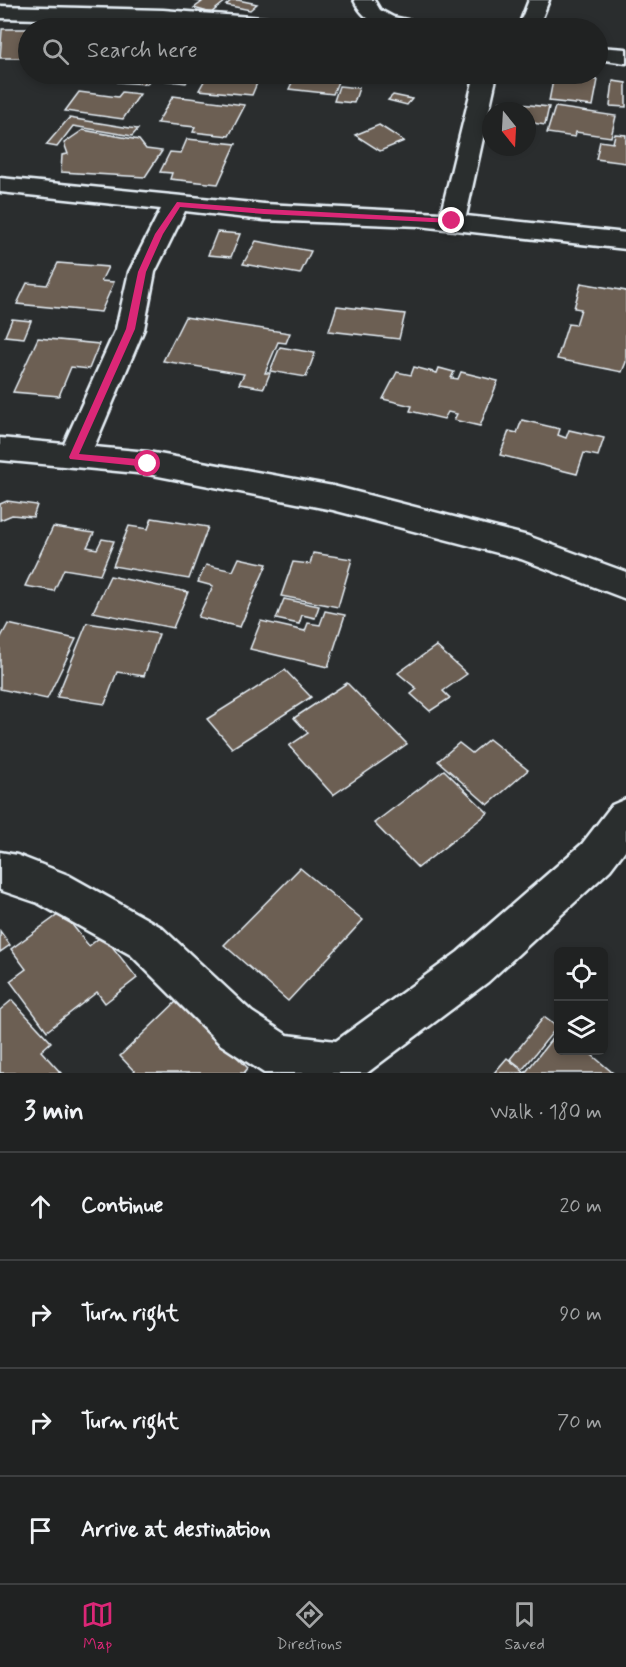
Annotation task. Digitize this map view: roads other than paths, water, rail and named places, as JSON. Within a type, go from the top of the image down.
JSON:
[{"type":"street","points":[[364,0],[368,11],[376,18]]},
{"type":"street","points":[[532,18],[538,0]]},
{"type":"street","points":[[0,12],[181,18]]},
{"type":"street","points":[[608,54],[626,56]]},
{"type":"street","points":[[452,221],[484,84]]},
{"type":"street","points":[[0,184],[264,212],[452,221],[626,241]]},
{"type":"street","points":[[74,457],[130,329],[142,272],[159,234],[177,204]]},
{"type":"street","points":[[0,449],[148,464],[333,498],[528,548],[626,586]]},
{"type":"street","points":[[0,871],[17,874],[53,889],[146,941],[236,1028],[280,1057],[335,1068],[473,967],[596,856],[626,817]]}]
